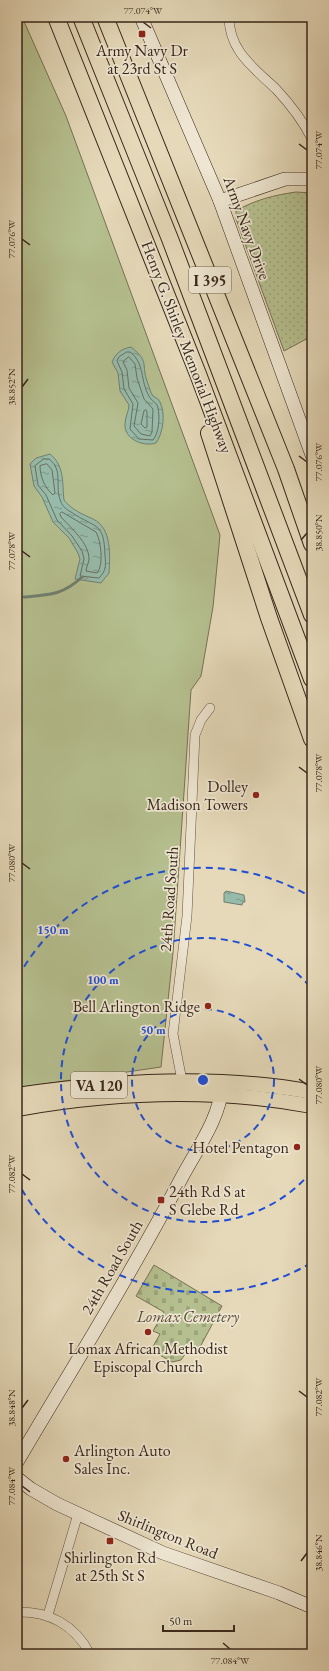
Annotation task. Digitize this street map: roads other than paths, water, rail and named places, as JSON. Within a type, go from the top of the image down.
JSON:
[{"type":"highway","name":"Henry G. Shirley Memorial Highway","points":[[56,17],[213,414],[312,679]]},
{"type":"highway","points":[[81,17],[170,239],[312,615]]},
{"type":"highway","name":"I 395","points":[[104,17],[283,462],[312,544]]},
{"type":"highway","points":[[115,164],[131,232],[211,438],[269,618],[312,739]]},
{"type":"main road","name":"VA 120","points":[[17,1109],[82,1099],[136,1096],[222,1082],[278,1086],[312,1092]]},
{"type":"main road","name":"VA 120","points":[[17,1095],[78,1087],[184,1089],[221,1097],[278,1101],[312,1106]]},
{"type":"street","name":"Army Navy Drive","points":[[141,17],[220,201],[312,455]]},
{"type":"street","points":[[229,17],[229,27],[243,58],[277,90],[304,123],[312,139]]},
{"type":"street","points":[[220,201],[285,179],[312,179]]},
{"type":"street","name":"24th Road South","points":[[184,1089],[173,1034],[187,916],[195,736],[201,720],[210,708]]},
{"type":"street","name":"24th Road South","points":[[17,1462],[141,1252],[209,1127],[218,1109],[221,1097],[222,1082]]},
{"type":"street","name":"Shirlington Road","points":[[17,1478],[31,1489],[78,1514],[163,1553],[279,1592],[312,1607]]},
{"type":"street","points":[[48,1615],[78,1514]]},
{"type":"street","points":[[17,1612],[48,1615],[65,1624],[78,1635],[90,1654]]},
{"type":"water","points":[[131,347],[141,356],[150,391],[153,396],[159,400],[162,407],[163,423],[156,443],[146,444],[135,441],[128,434],[126,429],[125,421],[129,405],[120,391],[118,373],[112,362],[119,352]]},
{"type":"water","points":[[50,454],[58,464],[62,475],[64,500],[74,509],[99,523],[107,535],[110,558],[109,573],[101,583],[75,579],[80,559],[78,553],[69,538],[53,522],[42,497],[34,486],[30,464],[36,458]]},
{"type":"water","points":[[226,891],[244,895],[245,902],[243,902],[242,905],[224,902],[224,893]]},
{"type":"waterway","points":[[24,597],[48,595],[62,591],[82,577]]},
{"type":"place","name":"Army Navy Dr at 23rd St S","points":[[142,34]]},
{"type":"place","name":"Dolley Madison Towers","points":[[256,795]]},
{"type":"place","name":"Bell Arlington Ridge","points":[[208,1006]]},
{"type":"place","name":"Hotel Pentagon","points":[[297,1147]]},
{"type":"place","name":"24th Rd S at S Glebe Rd","points":[[161,1200]]},
{"type":"place","name":"Lomax African Methodist Episcopal Church","points":[[148,1332]]},
{"type":"place","name":"Arlington Auto Sales Inc.","points":[[66,1459]]},
{"type":"place","name":"Shirlington Rd at 25th St S","points":[[110,1541]]},
{"type":"park label","name":"Lomax Cemetery","points":[[188,1316]]}]
